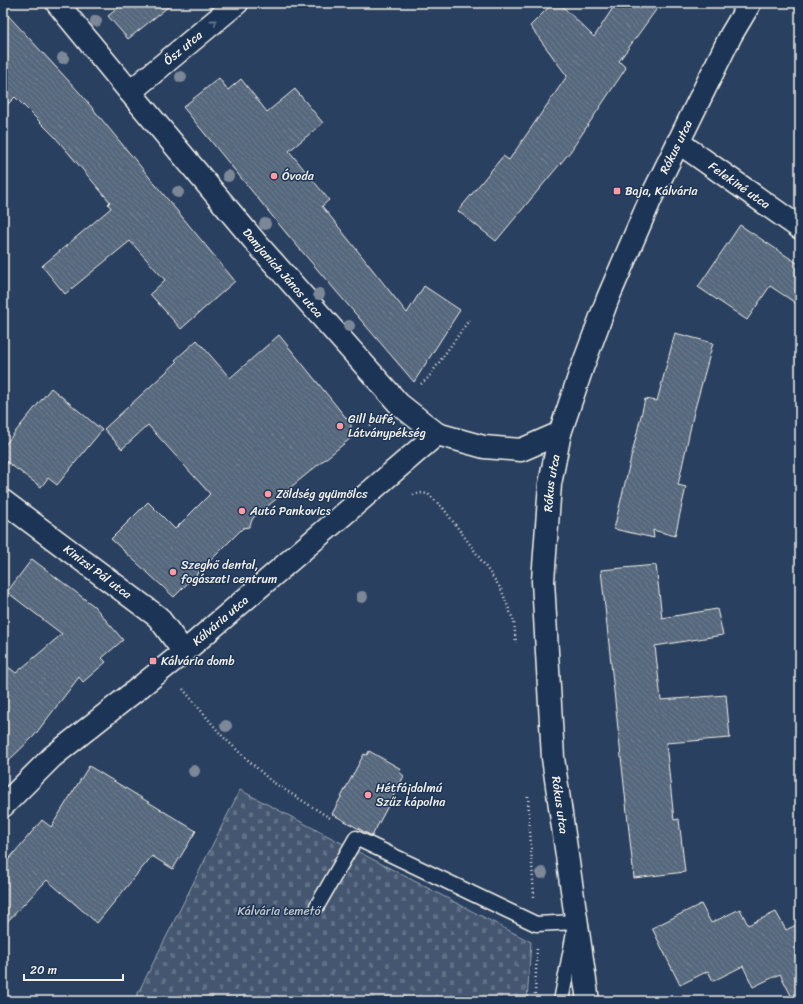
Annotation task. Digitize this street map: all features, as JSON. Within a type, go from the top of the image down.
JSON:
[{"type":"street","name":"Damjanich János utca","points":[[57,3],[257,244],[399,404],[436,434],[484,447],[521,450],[560,433]]},
{"type":"street","name":"Ősz utca","points":[[130,92],[237,3]]},
{"type":"street","name":"Rókus utca","points":[[588,1001],[553,758],[543,581],[550,484],[560,433],[608,298],[651,198],[731,35],[750,3]]},
{"type":"street","name":"Felekiné utca","points":[[678,142],[800,228]]},
{"type":"street","name":"Kálvária utca","points":[[3,806],[52,757],[184,652],[436,434]]},
{"type":"street","name":"Kinizsi Pál utca","points":[[3,501],[158,617],[184,652]]},
{"type":"lane","points":[[317,906],[356,838],[536,924],[576,922],[561,1001]]},
{"type":"path","points":[[370,426],[399,404],[428,378],[469,320]]},
{"type":"path","points":[[407,496],[420,493],[428,494],[442,508],[472,547],[501,589],[514,622],[516,649]]},
{"type":"path","points":[[179,686],[186,692],[223,737],[271,780],[330,818]]},
{"type":"path","points":[[527,790],[538,952],[535,1001]]},
{"type":"green space","name":"Kálvária temető","points":[[240,790],[531,942],[527,1001],[134,1001]]},
{"type":"building","points":[[124,3],[173,3],[128,39],[108,16]]},
{"type":"building","points":[[553,3],[559,3],[594,37],[616,3],[661,3],[619,61],[626,68],[570,152],[496,241],[458,211],[503,156],[509,160],[567,76],[530,26]]},
{"type":"building","points":[[3,10],[79,92],[235,281],[181,329],[150,294],[165,280],[130,241],[65,294],[42,266],[111,208],[108,204],[110,202],[55,137],[15,97],[3,109]]},
{"type":"building","points":[[219,78],[228,90],[241,79],[267,112],[295,89],[323,123],[289,151],[329,200],[322,206],[407,313],[424,286],[460,310],[414,382],[287,234],[183,107]]},
{"type":"building","points":[[740,225],[800,265],[800,306],[770,286],[747,320],[698,287]]},
{"type":"building","points":[[675,333],[713,343],[694,412],[678,485],[686,487],[675,536],[653,530],[654,538],[614,529],[645,399],[657,401]]},
{"type":"building","points":[[279,335],[351,424],[351,438],[253,518],[249,527],[243,528],[174,597],[111,539],[148,502],[175,529],[210,494],[148,425],[122,449],[104,429],[177,362],[175,360],[197,340],[230,378]]},
{"type":"building","points":[[51,388],[102,430],[57,485],[48,478],[41,487],[3,459],[3,447]]},
{"type":"building","points":[[32,559],[94,606],[123,640],[102,658],[106,662],[83,682],[79,677],[34,736],[3,766],[3,663],[16,673],[62,634],[7,592]]},
{"type":"building","points":[[656,565],[662,618],[717,609],[723,635],[655,646],[661,700],[726,695],[730,738],[666,743],[674,820],[679,819],[685,872],[634,878],[601,570]]},
{"type":"building","name":"Hétfájdalmú Szűz kápolna","points":[[369,751],[401,769],[399,772],[404,776],[372,836],[332,814],[364,754],[367,755]]},
{"type":"building","points":[[89,766],[196,831],[173,869],[152,856],[97,923],[47,880],[3,926],[3,866],[42,820],[51,827]]},
{"type":"building","points":[[701,904],[711,923],[740,909],[748,925],[776,912],[786,930],[800,923],[800,1001],[794,1001],[780,974],[753,987],[743,966],[713,981],[708,971],[680,985],[652,928]]},
{"type":"place","name":"Óvoda","points":[[274,176]]},
{"type":"place","name":"Baja, Kálvária","points":[[617,191]]},
{"type":"place","name":"Gill büfé, Látványpékség","points":[[340,426]]},
{"type":"place","name":"Zöldség gyümölcs","points":[[268,494]]},
{"type":"place","name":"Autó Pankovics","points":[[242,511]]},
{"type":"place","name":"Szeghő dental, fogászati centrum","points":[[173,572]]},
{"type":"place","name":"Kálvária domb","points":[[153,661]]},
{"type":"place","name":"Hétfájdalmú Szűz kápolna","points":[[368,795]]}]
